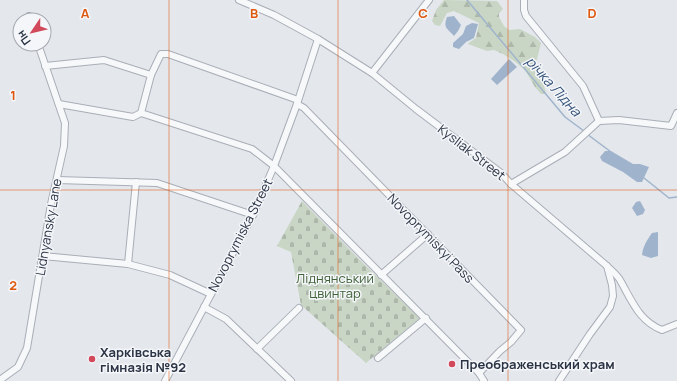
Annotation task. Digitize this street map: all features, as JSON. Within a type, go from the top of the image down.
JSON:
[{"type":"street","name":"Kysliak Street","points":[[239,0],[274,15],[318,38],[372,73],[416,109],[501,173],[511,184],[607,266],[620,279],[632,303],[644,320],[653,327],[662,330],[677,324]]},
{"type":"street","points":[[372,73],[429,0]]},
{"type":"street","points":[[524,0],[526,16],[583,86],[599,121]]},
{"type":"street","name":"Novoprymiska Street","points":[[165,381],[253,215],[274,166],[298,102],[318,38]]},
{"type":"street","name":"Lidnyansky Lane","points":[[0,380],[18,367],[27,348],[64,146],[65,123],[41,52]]},
{"type":"street","name":"Novoprymiskyi Pass","points":[[151,75],[161,54],[168,54],[298,102],[521,330],[511,342],[479,373]]},
{"type":"street","points":[[45,66],[104,60],[151,75],[141,113]]},
{"type":"street","points":[[59,104],[133,117],[141,113],[252,149],[274,166],[381,275],[426,318],[479,373],[484,381]]},
{"type":"street","points":[[511,184],[565,152],[599,121],[619,120],[670,126],[677,113]]},
{"type":"street","points":[[57,180],[157,183],[253,215]]},
{"type":"street","points":[[128,264],[136,182]]},
{"type":"street","points":[[381,275],[428,234]]},
{"type":"street","points":[[43,256],[128,264],[170,275],[211,294]]},
{"type":"street","points":[[559,381],[610,307],[613,296],[612,284],[607,266]]},
{"type":"street","points":[[204,306],[226,319],[291,381]]},
{"type":"street","points":[[257,349],[299,308]]},
{"type":"street","points":[[378,358],[426,318]]},
{"type":"green space","points":[[444,0],[497,1],[503,9],[499,13],[499,17],[504,26],[509,30],[520,29],[535,37],[541,43],[536,63],[535,75],[543,82],[546,93],[541,94],[525,70],[503,54],[494,50],[487,51],[468,44],[476,38],[479,23],[454,11],[447,13],[440,26],[435,25],[432,21],[436,10]]},
{"type":"green space","name":"Ліднянський цвинтар","points":[[302,201],[420,318],[366,363],[301,305],[291,252],[277,246]]},
{"type":"water","points":[[454,16],[461,25],[454,36],[446,28],[445,23],[447,17]]},
{"type":"water","points":[[472,23],[478,24],[474,38],[466,42],[459,49],[453,47],[453,43],[463,34],[466,26]]},
{"type":"water","points":[[509,59],[517,67],[497,85],[491,79]]},
{"type":"water","points":[[605,151],[611,151],[633,164],[640,164],[649,167],[642,182],[637,182],[623,172],[602,161],[600,157]]},
{"type":"water","points":[[640,201],[645,210],[643,214],[637,216],[632,208],[636,202]]},
{"type":"water","points":[[658,232],[658,256],[651,258],[642,255],[644,246],[652,233]]},
{"type":"waterway","name":"річка Лідна","points":[[467,0],[565,117],[584,131]]},
{"type":"waterway","name":"річка Лідна","points":[[587,134],[611,152]]},
{"type":"waterway","name":"річка Лідна","points":[[644,178],[669,198],[677,197]]},
{"type":"place","name":"Харківська гімназія №92","points":[[92,359]]},
{"type":"place","name":"Преображенський храм","points":[[452,364]]}]
